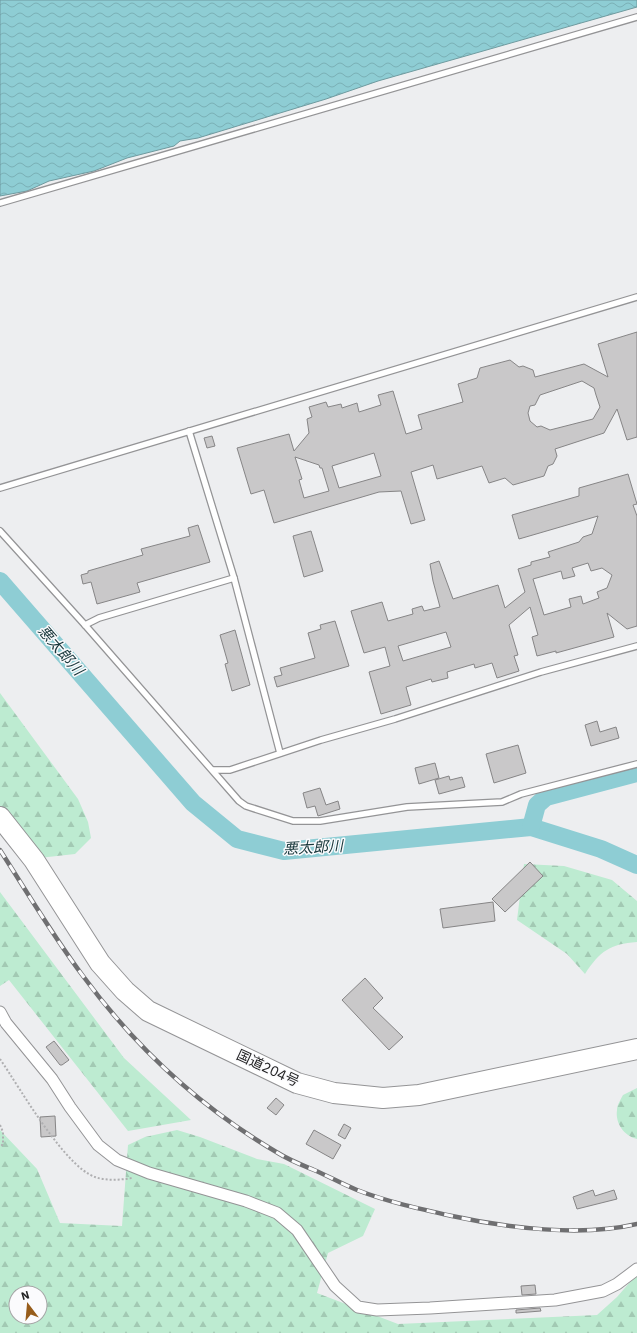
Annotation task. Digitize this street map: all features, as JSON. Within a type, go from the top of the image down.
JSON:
[{"type":"highway","name":"国道204号","points":[[0,817],[34,860],[100,963],[125,991],[148,1011],[298,1083],[334,1093],[383,1098],[419,1095],[637,1049]]},
{"type":"street","points":[[0,1012],[6,1023],[52,1079],[70,1107],[98,1145],[117,1160],[151,1174],[246,1201],[277,1213],[297,1230],[335,1286],[358,1307],[377,1310],[555,1300],[603,1291],[617,1284],[637,1269]]},
{"type":"lane","points":[[0,204],[637,17]]},
{"type":"lane","points":[[0,488],[637,298]]},
{"type":"lane","points":[[189,431],[234,578],[280,753]]},
{"type":"lane","points":[[0,531],[85,625],[239,801],[246,806],[293,821],[320,821],[407,807],[502,802],[521,794],[637,764]]},
{"type":"lane","points":[[85,625],[99,618],[234,578]]},
{"type":"lane","points":[[213,770],[230,770],[541,672],[637,646]]},
{"type":"path","points":[[0,1059],[60,1149],[78,1166],[95,1177],[121,1180],[151,1174]]},
{"type":"path","points":[[0,1125],[3,1132],[3,1144],[0,1148]]},
{"type":"green space","points":[[0,693],[78,799],[88,822],[91,838],[75,854],[39,858],[0,809]]},
{"type":"green space","points":[[524,864],[564,866],[612,880],[637,901],[637,942],[620,945],[606,950],[590,966],[585,974],[567,954],[517,920]]},
{"type":"green space","points":[[0,892],[124,1058],[191,1120],[128,1131],[9,980],[0,986]]},
{"type":"green space","points":[[637,1088],[637,1139],[624,1132],[617,1120],[617,1115],[618,1106],[623,1095]]},
{"type":"green space","points":[[0,1130],[37,1169],[60,1223],[122,1226],[128,1145],[145,1137],[177,1130],[200,1137],[257,1159],[284,1164],[375,1209],[363,1236],[328,1253],[317,1293],[398,1324],[597,1315],[617,1297],[637,1274],[637,1333],[0,1333]]},
{"type":"water","points":[[0,0],[637,0],[637,7],[378,81],[326,99],[198,138],[180,141],[174,146],[127,158],[94,171],[49,181],[27,191],[0,196]]},
{"type":"building","points":[[637,332],[637,437],[627,440],[617,409],[604,433],[555,449],[557,456],[553,464],[548,466],[544,476],[513,485],[505,478],[489,483],[482,466],[437,479],[433,465],[411,472],[425,520],[411,524],[401,491],[379,492],[274,523],[264,490],[251,494],[237,448],[289,434],[294,451],[309,433],[307,419],[312,417],[309,407],[326,402],[328,407],[341,404],[342,408],[357,403],[359,412],[381,405],[378,395],[393,391],[406,434],[422,429],[418,415],[463,402],[458,384],[477,378],[480,368],[510,360],[519,367],[523,366],[533,370],[535,377],[584,364],[608,377],[598,344]],"holes":[[[582,381],[594,388],[600,407],[593,419],[550,430],[541,426],[537,427],[530,421],[528,413],[530,406],[535,405],[540,395]],[[374,453],[381,476],[339,488],[332,466]],[[295,457],[319,465],[320,468],[322,468],[329,491],[304,498],[299,480],[302,479]]]},
{"type":"building","points":[[212,436],[215,446],[207,448],[204,438]]},
{"type":"building","points":[[628,474],[637,504],[633,505],[637,516],[637,626],[627,629],[607,613],[614,637],[556,653],[556,651],[537,656],[532,637],[538,635],[530,607],[509,625],[518,655],[514,656],[519,671],[497,678],[492,663],[475,668],[474,664],[447,672],[448,678],[432,682],[431,679],[406,687],[411,705],[381,714],[369,672],[390,666],[385,647],[364,653],[351,611],[382,602],[388,621],[413,614],[412,609],[422,606],[424,611],[440,607],[430,564],[439,561],[453,599],[498,585],[505,608],[525,592],[518,569],[531,565],[531,562],[550,557],[548,552],[579,542],[583,537],[592,534],[598,516],[519,539],[512,515],[579,496],[579,488]],"holes":[[[588,563],[591,571],[602,568],[612,575],[607,588],[597,592],[599,598],[583,604],[581,596],[569,599],[571,607],[544,615],[533,579],[561,571],[563,579],[575,576],[572,568]],[[446,632],[451,647],[403,661],[398,646]]]},
{"type":"building","points":[[198,525],[210,562],[137,583],[140,592],[97,604],[91,582],[83,584],[81,575],[88,573],[88,571],[143,555],[141,549],[190,536],[188,528]]},
{"type":"building","points":[[311,531],[323,571],[304,577],[293,536]]},
{"type":"building","points":[[335,621],[349,666],[277,687],[274,677],[282,675],[280,668],[315,658],[308,633],[321,629],[320,625]]},
{"type":"building","points":[[235,630],[250,685],[232,691],[225,664],[228,663],[220,635]]},
{"type":"building","points":[[597,721],[600,732],[616,727],[619,738],[591,746],[585,725]]},
{"type":"building","points":[[518,745],[526,773],[494,783],[486,754]]},
{"type":"building","points":[[435,763],[439,778],[419,784],[415,768]]},
{"type":"building","points":[[449,776],[450,780],[462,777],[465,787],[439,794],[435,780]]},
{"type":"building","points":[[320,788],[326,805],[338,801],[340,809],[318,816],[315,806],[307,808],[303,793]]},
{"type":"building","points":[[530,862],[543,876],[505,912],[492,899]]},
{"type":"building","points":[[493,902],[495,921],[443,928],[440,909]]},
{"type":"building","points":[[365,978],[383,998],[373,1008],[403,1037],[389,1050],[342,1000]]},
{"type":"building","points":[[54,1041],[69,1060],[62,1065],[60,1065],[46,1047]]},
{"type":"building","points":[[276,1098],[284,1105],[276,1115],[267,1108]]},
{"type":"building","points":[[55,1116],[56,1136],[41,1137],[40,1117]]},
{"type":"building","points":[[344,1124],[351,1128],[345,1139],[338,1135]]},
{"type":"building","points":[[314,1130],[341,1145],[333,1159],[306,1144]]},
{"type":"building","points":[[593,1190],[595,1196],[614,1190],[617,1199],[577,1209],[573,1197]]},
{"type":"building","points":[[535,1285],[536,1294],[522,1295],[521,1286]]},
{"type":"building","points":[[540,1308],[541,1311],[516,1313],[516,1310]]},
{"type":"waterway","name":"悪太郎川","points":[[0,581],[193,803],[237,839],[284,851],[531,827],[601,849],[637,865]]},
{"type":"waterway","points":[[531,827],[537,805],[546,797],[637,773]]},
{"type":"railway","points":[[0,850],[72,961],[125,1028],[172,1075],[196,1096],[222,1116],[282,1156],[351,1188],[392,1202],[452,1216],[496,1224],[544,1229],[593,1230],[637,1224]]}]
